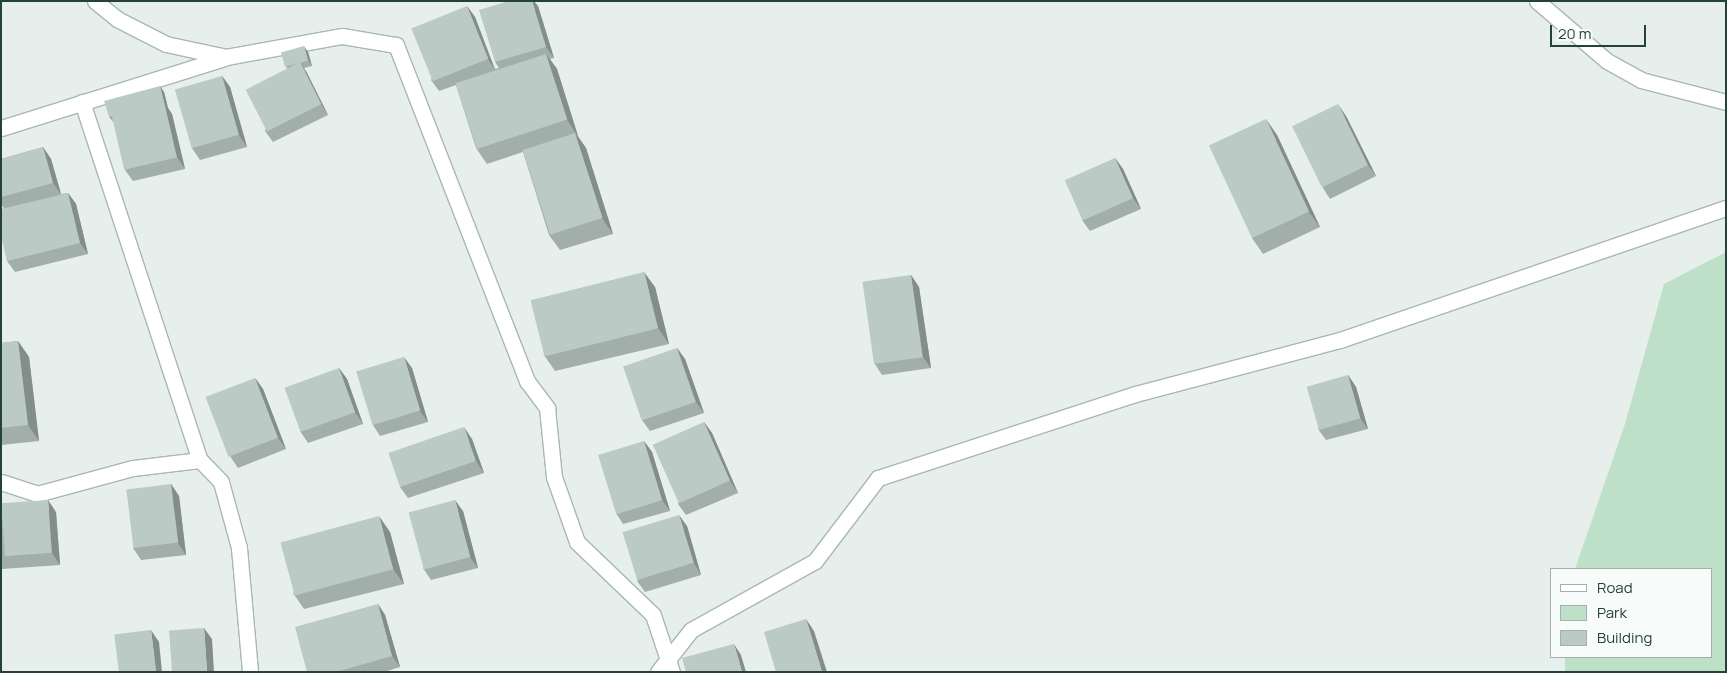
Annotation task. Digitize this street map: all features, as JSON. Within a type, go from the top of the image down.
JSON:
[{"type":"street","points":[[95,1],[117,19],[166,44],[226,58]]},
{"type":"street","points":[[1537,1],[1600,56],[1641,80],[1726,102]]},
{"type":"street","points":[[1,128],[226,58],[342,36],[396,45],[527,381],[547,408],[554,477],[576,542],[653,615],[671,665]]},
{"type":"street","points":[[82,102],[200,460],[221,482],[239,548],[250,672]]},
{"type":"street","points":[[658,672],[671,665],[691,630],[815,561],[878,478],[1136,394],[1340,340],[1726,208]]},
{"type":"street","points":[[1,482],[37,494],[133,468],[200,460]]},
{"type":"green space","points":[[1726,252],[1726,672],[1565,672],[1565,658],[1712,658],[1712,568],[1575,568],[1625,424],[1664,284]]},
{"type":"building","points":[[509,1],[532,1],[546,47],[495,62],[479,10]]},
{"type":"building","points":[[467,6],[488,59],[433,81],[411,28]]},
{"type":"building","points":[[304,46],[308,60],[285,67],[281,53]]},
{"type":"building","points":[[546,54],[567,120],[477,149],[456,83]]},
{"type":"building","points":[[300,62],[321,104],[267,132],[246,90]]},
{"type":"building","points":[[222,76],[239,135],[192,148],[175,90]]},
{"type":"building","points":[[160,86],[164,102],[109,117],[104,101]]},
{"type":"building","points":[[164,102],[177,158],[124,170],[111,114]]},
{"type":"building","points":[[1338,104],[1368,165],[1322,187],[1292,126]]},
{"type":"building","points":[[1266,119],[1309,211],[1252,238],[1209,146]]},
{"type":"building","points":[[575,133],[603,218],[550,235],[523,150]]},
{"type":"building","points":[[43,147],[53,183],[1,197],[1,159]]},
{"type":"building","points":[[1115,158],[1133,198],[1083,221],[1065,180]]},
{"type":"building","points":[[68,193],[80,243],[7,261],[1,236],[1,209]]},
{"type":"building","points":[[644,272],[658,328],[545,357],[530,300]]},
{"type":"building","points":[[911,275],[923,357],[874,364],[862,282]]},
{"type":"building","points":[[18,341],[28,425],[1,428],[1,343]]},
{"type":"building","points":[[677,348],[696,402],[642,420],[623,367]]},
{"type":"building","points":[[404,357],[420,411],[373,425],[356,372]]},
{"type":"building","points":[[339,368],[355,412],[301,432],[284,388]]},
{"type":"building","points":[[1348,375],[1360,418],[1319,430],[1307,387]]},
{"type":"building","points":[[255,378],[278,438],[228,457],[206,397]]},
{"type":"building","points":[[704,422],[730,480],[679,503],[653,445]]},
{"type":"building","points":[[464,427],[476,461],[400,487],[388,453]]},
{"type":"building","points":[[644,441],[662,500],[616,514],[598,455]]},
{"type":"building","points":[[171,484],[178,543],[134,548],[126,489]]},
{"type":"building","points":[[48,500],[52,553],[5,556],[1,503]]},
{"type":"building","points":[[455,500],[470,557],[424,569],[409,512]]},
{"type":"building","points":[[679,515],[694,563],[637,580],[623,532]]},
{"type":"building","points":[[379,516],[393,569],[295,596],[280,542]]},
{"type":"building","points":[[378,604],[392,656],[336,672],[307,672],[295,627]]},
{"type":"building","points":[[806,619],[822,672],[776,672],[764,632]]},
{"type":"building","points":[[204,628],[207,672],[172,672],[169,630]]},
{"type":"building","points":[[151,630],[156,672],[119,672],[114,635]]},
{"type":"building","points":[[734,644],[742,672],[686,672],[682,658]]}]
